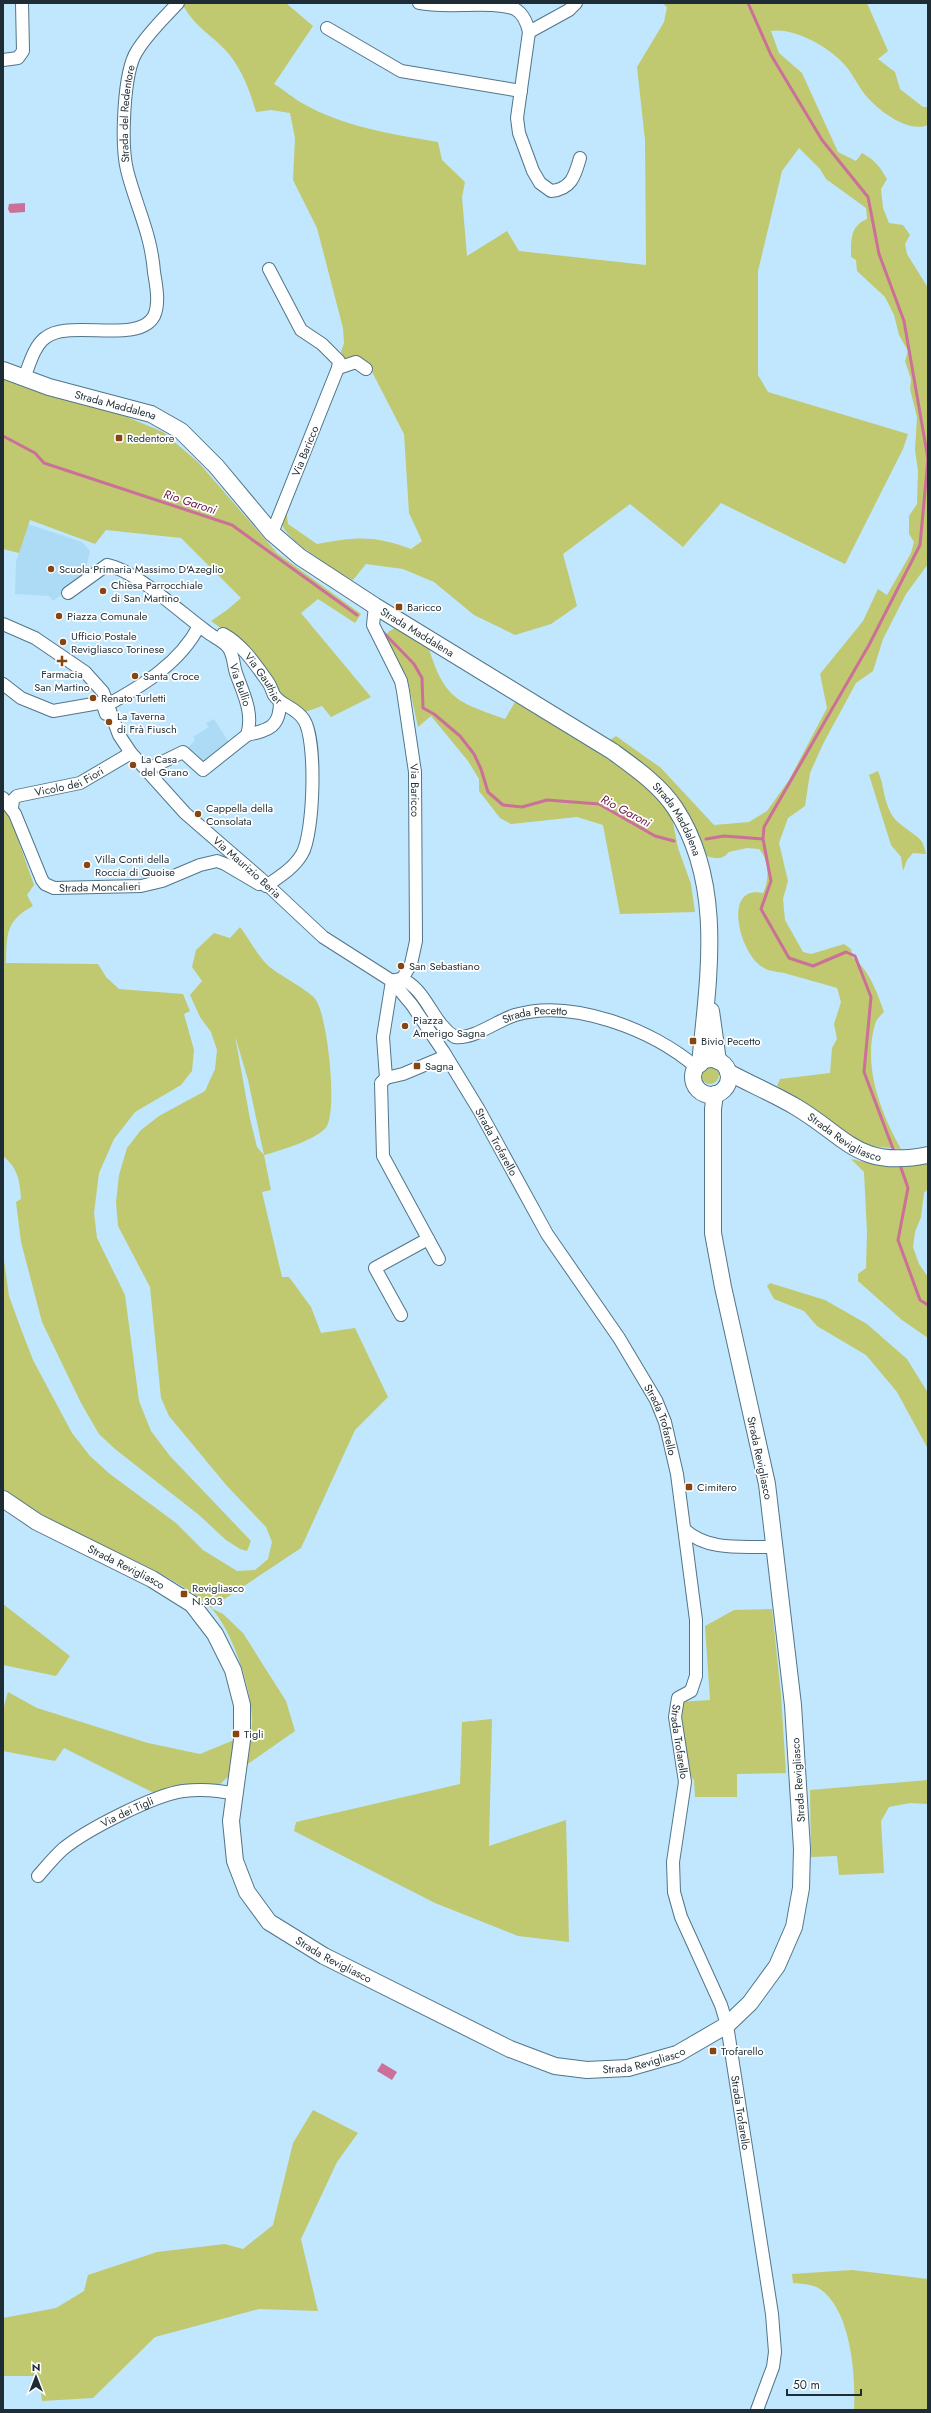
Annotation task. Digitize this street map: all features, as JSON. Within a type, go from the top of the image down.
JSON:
[{"type":"street","points":[[3,60],[18,58],[23,52],[22,3]]},
{"type":"street","name":"Strada del Redentore","points":[[24,378],[39,344],[50,334],[62,332],[134,329],[147,325],[154,316],[157,302],[148,230],[126,168],[124,144],[126,91],[128,68],[137,51],[178,3]]},
{"type":"street","points":[[419,3],[434,6],[503,5],[516,10],[526,20],[529,32],[517,118],[519,133],[532,171],[540,183],[551,191],[561,190],[570,184],[580,158]]},
{"type":"street","points":[[529,32],[569,10],[576,3]]},
{"type":"street","points":[[327,28],[401,72],[521,91]]},
{"type":"street","points":[[269,269],[301,330],[339,361],[338,368],[356,362],[366,369]]},
{"type":"street","name":"Via Baricco","points":[[272,533],[338,368]]},
{"type":"street","name":"Strada Maddalena","points":[[3,370],[49,387],[150,414],[181,431],[216,466],[272,533],[300,557],[375,606],[612,751],[643,774],[675,807],[690,836],[703,872],[708,908],[708,990],[718,1082]]},
{"type":"street","name":"Via Gauthier","points":[[68,592],[107,565],[114,566],[133,577],[199,626],[216,631],[231,639],[258,666],[280,702],[294,708],[307,727],[312,763],[313,784],[307,839],[303,853],[295,864],[266,886]]},
{"type":"street","name":"Via Baricco","points":[[375,606],[373,625],[404,691],[415,772],[416,941],[411,964],[397,980]]},
{"type":"street","name":"Via Maurizio Beria","points":[[3,624],[48,646],[85,672],[102,689],[119,735],[130,753],[185,813],[260,878],[266,886],[323,937],[397,980]]},
{"type":"street","points":[[26,625],[48,646]]},
{"type":"street","points":[[107,705],[136,689],[178,656],[191,642],[199,626]]},
{"type":"street","name":"Via Bullio","points":[[199,626],[221,641],[233,655],[236,673],[247,701],[250,716],[247,735]]},
{"type":"street","points":[[3,684],[21,698],[53,711],[102,704],[109,722],[119,735]]},
{"type":"street","points":[[146,770],[182,752],[203,770],[247,735],[267,730],[274,725],[279,714],[280,702]]},
{"type":"street","name":"Vicolo dei Fiori","points":[[12,808],[13,800],[17,796],[80,783],[130,753]]},
{"type":"street","name":"Strada Moncalieri","points":[[3,798],[12,808],[45,884],[54,888],[67,889],[131,885],[162,881],[200,865],[217,861],[225,864],[256,883],[266,886]]},
{"type":"street","points":[[67,897],[118,893],[125,891],[131,885]]},
{"type":"street","points":[[397,980],[446,1056],[403,1074],[386,1078],[380,1082],[383,1156],[439,1260]]},
{"type":"street","points":[[386,1078],[383,1037],[397,980]]},
{"type":"street","name":"Strada Pecetto","points":[[397,980],[411,984],[442,1026],[456,1037],[468,1036],[506,1018],[523,1013],[541,1010],[567,1012],[606,1020],[627,1028],[675,1050],[698,1066]]},
{"type":"street","name":"Strada Maddalena","points":[[698,1066],[708,990]]},
{"type":"street","name":"Strada Trofarello","points":[[446,1056],[480,1110],[547,1234],[619,1338],[656,1400],[671,1442],[677,1474],[682,1521],[686,1530],[696,1620],[696,1676],[691,1691],[678,1698],[675,1717],[685,1782],[673,1862],[674,1892],[681,1917],[721,2005],[727,2025],[772,2314],[775,2352],[773,2367],[757,2410]]},
{"type":"street","name":"Strada Revigliasco","points":[[3,1499],[37,1522],[152,1579],[192,1604],[215,1634],[233,1670],[242,1705],[242,1740],[231,1822],[235,1861],[247,1892],[269,1922],[324,1956],[510,2049],[555,2066],[587,2070],[628,2068],[677,2054],[727,2025],[750,2003],[777,1966],[794,1927],[801,1888],[802,1849],[793,1705],[767,1484],[723,1287],[713,1233],[713,1178],[718,1082],[704,1060],[698,1066],[693,1080],[696,1088],[718,1082],[767,1092],[797,1107],[859,1151],[883,1158],[921,1156]]},
{"type":"street","points":[[401,1315],[375,1268],[428,1239]]},
{"type":"street","points":[[686,1530],[693,1536],[722,1546],[775,1547]]},
{"type":"street","name":"Via dei Tigli","points":[[38,1876],[63,1849],[84,1836],[161,1798],[182,1791],[207,1790],[235,1794]]},
{"type":"shaded area","points":[[25,203],[25,212],[10,213],[8,209],[9,204]]},
{"type":"shaded area","name":"Scuola Primaria Massimo D'Azeglio","points":[[28,524],[82,542],[90,551],[84,577],[53,601],[49,596],[15,594],[16,562]]},
{"type":"shaded area","points":[[214,719],[232,747],[206,768],[186,750],[195,740],[193,737],[209,727],[206,723]]},
{"type":"shaded area","points":[[382,2063],[397,2072],[392,2080],[377,2071]]},
{"type":"green space","points":[[185,3],[286,3],[313,26],[274,84],[302,103],[334,118],[368,128],[438,142],[442,160],[465,182],[462,197],[467,256],[507,231],[519,251],[646,265],[645,140],[637,67],[664,22],[667,7],[662,3],[867,3],[888,51],[878,59],[895,72],[900,89],[923,107],[928,107],[928,125],[920,127],[911,126],[901,123],[883,112],[863,92],[845,65],[836,56],[819,44],[789,32],[771,31],[779,53],[802,73],[838,152],[856,161],[862,153],[874,161],[887,179],[881,189],[883,208],[889,223],[903,225],[910,235],[905,244],[907,254],[928,288],[928,564],[906,594],[883,639],[873,671],[856,683],[823,744],[810,773],[805,806],[788,818],[779,843],[788,881],[783,899],[785,920],[803,952],[811,954],[844,944],[851,949],[853,958],[868,975],[879,997],[884,1012],[876,1022],[872,1040],[872,1072],[880,1104],[901,1149],[861,1145],[777,1086],[780,1079],[830,1073],[832,1048],[837,1039],[834,1024],[841,1002],[837,988],[768,970],[755,961],[742,937],[739,923],[739,910],[742,899],[750,893],[763,893],[767,882],[767,864],[762,853],[759,849],[747,848],[729,852],[719,858],[707,856],[690,820],[669,790],[642,764],[610,740],[616,736],[661,768],[714,825],[749,822],[767,811],[789,780],[827,708],[820,674],[863,621],[878,589],[887,595],[911,553],[914,542],[909,534],[909,516],[917,504],[918,471],[915,450],[917,417],[910,389],[911,379],[905,361],[908,351],[899,335],[894,315],[885,297],[857,271],[856,260],[851,257],[851,245],[854,230],[861,222],[867,219],[866,208],[826,179],[820,169],[799,148],[782,171],[758,271],[758,375],[768,392],[908,434],[903,449],[845,564],[721,503],[683,547],[630,504],[563,554],[577,606],[551,624],[515,635],[474,615],[434,582],[403,569],[366,564],[353,580],[302,547],[286,531],[282,524],[286,509],[288,524],[317,544],[354,539],[375,539],[411,549],[422,541],[409,513],[404,434],[368,364],[345,361],[341,352],[344,343],[343,328],[317,228],[293,180],[295,138],[290,113],[271,110],[256,112],[246,82],[234,61],[223,48],[193,20],[183,5]]},
{"type":"green space","points":[[3,377],[45,393],[120,414],[163,432],[199,463],[277,553],[361,614],[355,623],[318,599],[301,613],[371,697],[331,717],[322,706],[305,712],[282,695],[245,645],[211,621],[241,598],[181,538],[106,530],[95,544],[30,520],[19,553],[3,549]]},
{"type":"green space","points":[[395,628],[429,649],[441,679],[455,697],[476,708],[505,719],[515,702],[630,771],[658,799],[672,818],[678,848],[691,884],[695,912],[620,914],[603,825],[577,817],[511,824],[500,818],[479,791],[479,779],[468,761],[431,716],[418,727],[407,677],[385,640],[388,632]]},
{"type":"green space","points":[[878,771],[890,812],[901,825],[920,839],[926,854],[913,853],[907,860],[903,871],[901,857],[891,845],[869,775]]},
{"type":"green space","points":[[3,807],[9,814],[34,885],[27,895],[33,906],[17,917],[9,930],[6,963],[98,964],[106,977],[119,989],[183,994],[190,1011],[184,1014],[194,1050],[192,1071],[181,1085],[135,1112],[114,1139],[99,1173],[94,1213],[97,1238],[125,1295],[139,1401],[151,1431],[170,1456],[251,1541],[247,1551],[240,1549],[226,1540],[199,1515],[115,1449],[99,1434],[81,1403],[42,1322],[21,1242],[16,1202],[21,1199],[19,1181],[12,1165],[3,1156]]},
{"type":"green space","points":[[240,927],[267,964],[313,996],[320,1010],[330,1063],[331,1101],[330,1116],[327,1126],[323,1131],[308,1140],[264,1155],[271,1190],[262,1192],[282,1277],[289,1277],[311,1307],[321,1333],[355,1328],[388,1397],[355,1430],[301,1548],[211,1608],[223,1614],[243,1633],[286,1701],[295,1731],[245,1766],[252,1725],[252,1712],[249,1697],[240,1663],[233,1646],[226,1630],[210,1607],[195,1595],[161,1574],[143,1564],[87,1539],[35,1512],[18,1502],[3,1489],[3,1253],[9,1296],[33,1360],[72,1433],[90,1456],[110,1474],[176,1523],[203,1550],[237,1571],[255,1570],[268,1559],[272,1542],[266,1527],[227,1486],[169,1416],[161,1398],[150,1287],[118,1226],[116,1202],[119,1175],[127,1148],[141,1130],[159,1116],[205,1091],[215,1069],[217,1050],[211,1032],[200,1017],[190,995],[202,981],[192,967],[196,950],[214,933],[230,938]],"holes":[[[235,1036],[248,1080],[264,1155],[257,1147],[250,1119]]]},
{"type":"green space","points":[[710,1066],[716,1069],[719,1075],[716,1081],[710,1084],[704,1081],[701,1075],[704,1069]]},
{"type":"green space","points":[[851,1159],[883,1166],[928,1164],[928,1189],[924,1193],[921,1217],[915,1232],[913,1247],[919,1264],[928,1277],[928,1338],[902,1320],[858,1281],[858,1274],[866,1268],[867,1232],[864,1172]]},
{"type":"green space","points":[[770,1283],[825,1300],[867,1324],[907,1359],[928,1393],[928,1449],[897,1392],[866,1355],[817,1326],[804,1311],[774,1299],[767,1286]]},
{"type":"green space","points":[[3,1604],[70,1656],[56,1676],[3,1665]]},
{"type":"green space","points":[[772,1609],[781,1695],[786,1773],[737,1774],[737,1797],[695,1797],[694,1780],[691,1777],[681,1734],[680,1702],[710,1700],[705,1626],[734,1610]]},
{"type":"green space","points":[[8,1692],[37,1708],[148,1743],[200,1754],[234,1740],[230,1775],[219,1785],[179,1787],[156,1794],[64,1748],[55,1761],[3,1751],[3,1710]]},
{"type":"green space","points":[[492,1719],[489,1846],[566,1820],[569,1942],[518,1936],[435,1903],[294,1831],[296,1822],[460,1784],[462,1722]]},
{"type":"green space","points":[[928,1780],[928,1804],[910,1803],[889,1807],[881,1821],[884,1873],[839,1875],[837,1856],[811,1857],[810,1790]]},
{"type":"green space","points":[[313,2110],[358,2133],[337,2162],[301,2239],[318,2311],[259,2309],[155,2337],[93,2398],[42,2401],[39,2376],[3,2376],[3,2318],[56,2308],[84,2291],[88,2275],[157,2252],[225,2244],[243,2249],[273,2225],[293,2143]]},
{"type":"green space","points":[[852,2270],[928,2279],[928,2410],[854,2410],[854,2380],[852,2362],[845,2328],[839,2312],[830,2299],[817,2287],[793,2283],[792,2274]]},
{"type":"waterway","points":[[748,3],[771,55],[822,140],[868,197],[879,254],[904,321],[928,459],[920,545],[869,645],[764,827],[763,839],[771,881],[761,909],[789,958],[813,966],[846,952],[855,956],[871,997],[864,1072],[895,1154]]},
{"type":"waterway","name":"Rio Garoni","points":[[3,436],[35,453],[44,463],[232,525],[357,615]]},
{"type":"waterway","name":"Rio Garoni","points":[[382,631],[414,664],[422,678],[423,708],[434,714],[460,736],[474,754],[481,769],[488,792],[503,805],[522,807],[547,800],[599,804],[655,836],[674,841]]},
{"type":"waterway","name":"Rio Garoni","points":[[706,839],[724,836],[763,839]]},
{"type":"waterway","points":[[899,1162],[908,1188],[898,1240],[920,1300],[928,1305]]},
{"type":"place","name":"Redentore","points":[[119,438]]},
{"type":"place","name":"Scuola Primaria Massimo D'Azeglio","points":[[51,569]]},
{"type":"place","name":"Chiesa Parrocchiale di San Martino","points":[[103,591]]},
{"type":"place","name":"Baricco","points":[[399,607]]},
{"type":"place","name":"Piazza Comunale","points":[[59,616]]},
{"type":"place","name":"Ufficio Postale Revigliasco Torinese","points":[[63,642]]},
{"type":"place","name":"Farmacia San Martino","points":[[62,661]]},
{"type":"place","name":"Santa Croce","points":[[135,676]]},
{"type":"place","name":"Renato Turletti","points":[[93,698]]},
{"type":"place","name":"La Taverna di Frà Fiusch","points":[[109,722]]},
{"type":"place","name":"La Casa del Grano","points":[[133,765]]},
{"type":"place","name":"Cappella della Consolata","points":[[198,814]]},
{"type":"place","name":"Villa Conti della Roccia di Quoise","points":[[87,865]]},
{"type":"place","name":"San Sebastiano","points":[[401,966]]},
{"type":"place","name":"Piazza Amerigo Sagna","points":[[405,1026]]},
{"type":"place","name":"Bivio Pecetto","points":[[693,1041]]},
{"type":"place","name":"Sagna","points":[[417,1066]]},
{"type":"place","name":"Cimitero","points":[[689,1487]]},
{"type":"place","name":"Revigliasco N.303","points":[[184,1594]]},
{"type":"place","name":"Tigli","points":[[236,1734]]},
{"type":"place","name":"Trofarello","points":[[713,2051]]}]
